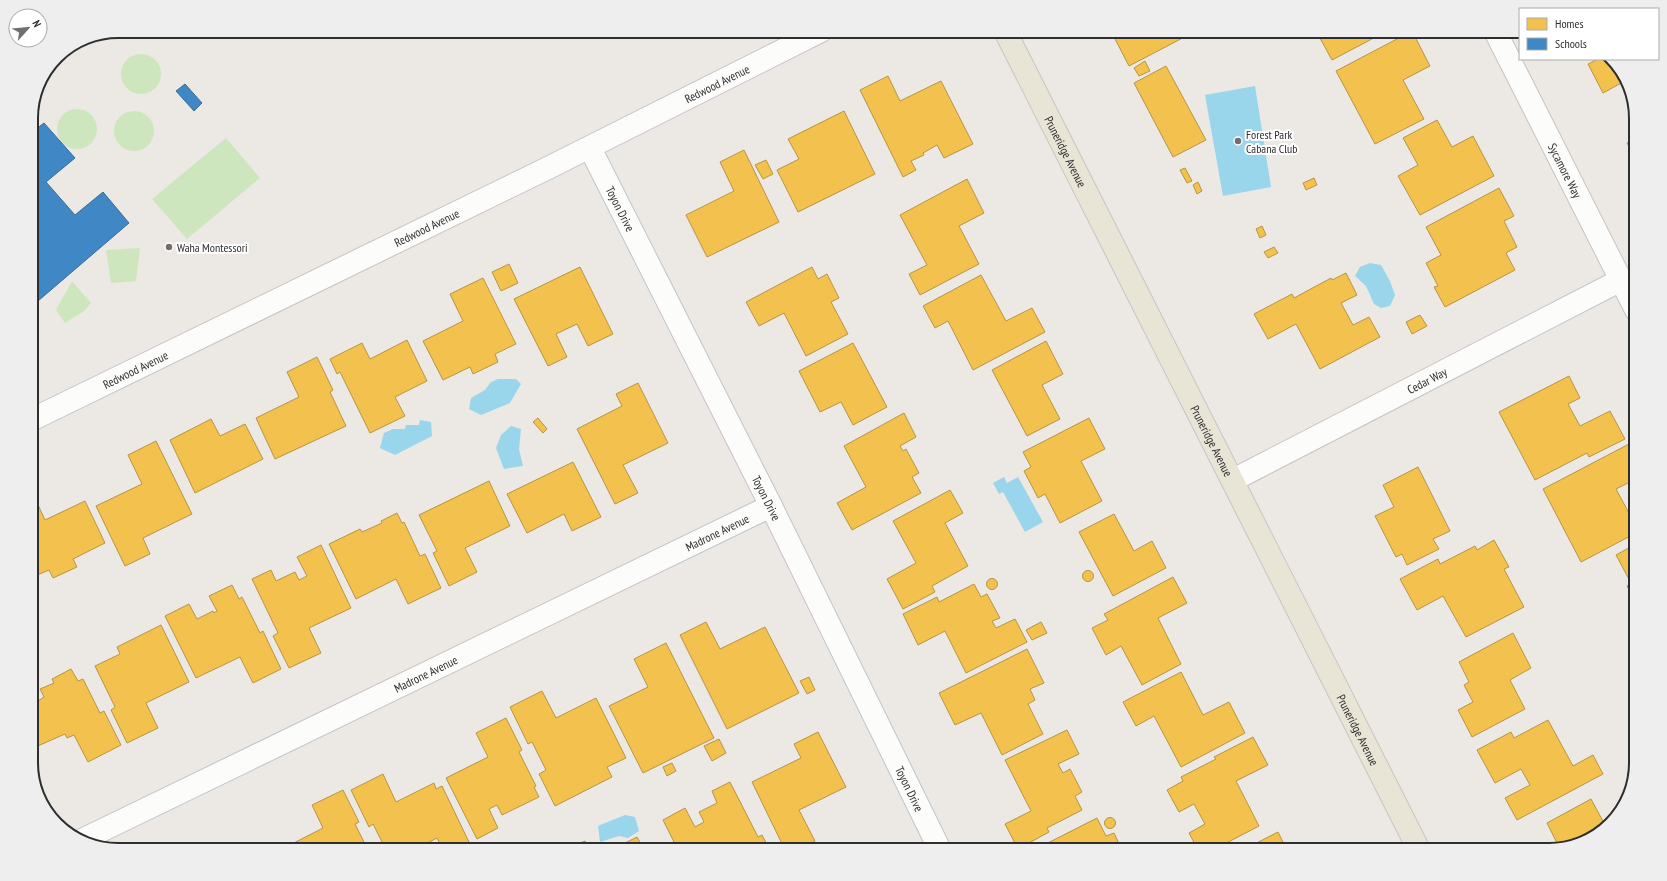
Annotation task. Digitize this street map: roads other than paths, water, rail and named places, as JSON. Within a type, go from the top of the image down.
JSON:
[{"type":"main road","name":"Pruneridge Avenue","points":[[1009,38],[1415,843]]},
{"type":"street","name":"Redwood Avenue","points":[[38,417],[590,148],[807,38]]},
{"type":"street","name":"Sycamore Way","points":[[1499,38],[1629,296]]},
{"type":"street","name":"Toyon Drive","points":[[590,148],[771,506],[937,843]]},
{"type":"street","name":"Cedar Way","points":[[1233,480],[1621,280]]},
{"type":"street","name":"Madrone Avenue","points":[[88,837],[771,506]]},
{"type":"water","name":"Forest Park Cabana Club","points":[[1255,86],[1271,187],[1223,196],[1205,95]]},
{"type":"water","points":[[1370,263],[1381,265],[1390,281],[1395,295],[1390,306],[1381,308],[1374,304],[1366,286],[1355,276],[1360,267]]},
{"type":"water","points":[[498,379],[516,379],[521,384],[510,403],[481,415],[469,409],[471,398],[485,390],[491,382]]},
{"type":"water","points":[[420,420],[431,422],[432,436],[395,455],[380,448],[384,433],[393,429],[405,429],[406,425],[419,425]]},
{"type":"water","points":[[511,426],[521,429],[519,449],[523,466],[504,469],[496,448],[501,435]]},
{"type":"water","points":[[1004,477],[1007,483],[1018,477],[1043,522],[1025,532],[1003,492],[999,494],[993,483]]},
{"type":"water","points":[[625,815],[635,817],[639,831],[628,838],[619,836],[600,842],[598,826]]},
{"type":"place","name":"Forest Park Cabana Club","points":[[1238,141]]},
{"type":"place","name":"Waha Montessori","points":[[169,247]]}]
